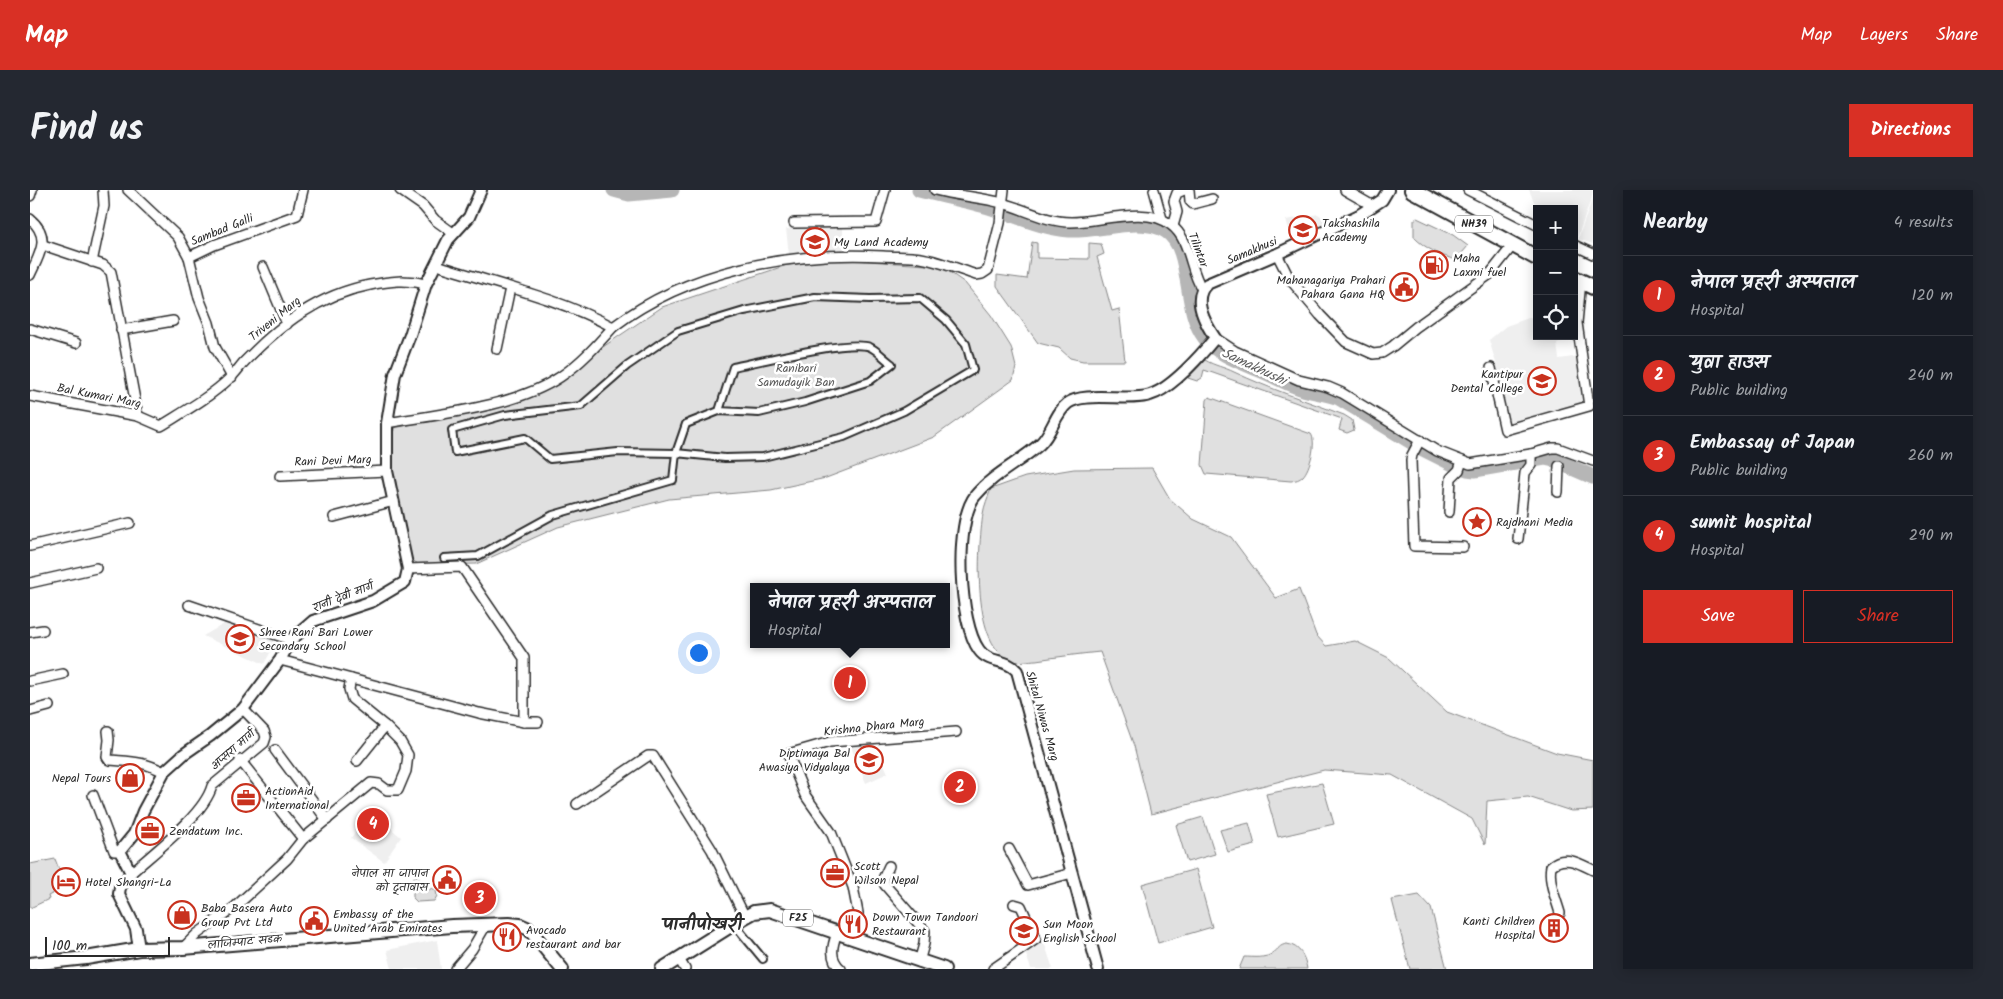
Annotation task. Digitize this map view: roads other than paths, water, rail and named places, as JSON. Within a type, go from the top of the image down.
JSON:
[{"type":"highway","name":"NH39","points":[[1416,191],[1533,256]]},
{"type":"main road","name":"F25","points":[[662,969],[682,964],[739,920],[754,912],[770,910],[944,969]]},
{"type":"main road","name":"लाजिम्पाट सडक","points":[[30,964],[86,958],[139,949],[183,948],[486,924],[515,924],[529,929],[562,969]]},
{"type":"street","points":[[30,196],[32,190]]},
{"type":"street","points":[[92,262],[104,206],[103,190]]},
{"type":"street","name":"Sambad Galli","points":[[128,190],[178,237],[189,257],[214,245],[298,214],[303,190]]},
{"type":"street","points":[[400,190],[423,206],[435,220],[453,233]]},
{"type":"street","points":[[481,190],[469,217],[453,233],[426,284],[416,318],[395,374],[387,423],[387,471],[408,569],[462,567],[524,658],[524,722]]},
{"type":"street","points":[[794,223],[876,222],[885,190]]},
{"type":"street","name":"Tilintar","points":[[935,190],[1003,203],[1057,221],[1071,222],[1147,216],[1162,219],[1173,226],[1182,238],[1191,259],[1194,275],[1202,288]]},
{"type":"street","points":[[387,423],[494,404],[530,393],[560,378],[589,354],[613,327],[636,309],[685,287],[727,272],[779,261],[853,254],[921,258],[976,275],[982,274],[988,270],[1000,223],[1004,190]]},
{"type":"street","points":[[1154,190],[1162,219]]},
{"type":"street","points":[[1173,226],[1177,212],[1174,201],[1177,193],[1184,190]]},
{"type":"street","points":[[1189,190],[1190,201],[1193,204],[1212,199]]},
{"type":"street","points":[[1345,190],[1373,206]]},
{"type":"street","name":"Samakhusi","points":[[1202,288],[1216,279],[1277,254],[1373,206],[1382,200],[1388,190]]},
{"type":"street","points":[[1468,190],[1533,223]]},
{"type":"street","points":[[30,219],[40,232],[43,245],[30,275]]},
{"type":"street","points":[[43,245],[103,266],[111,272],[120,330],[138,416]]},
{"type":"street","points":[[1277,254],[1297,290],[1326,322],[1346,342],[1373,354],[1382,353],[1393,346],[1416,327],[1490,274],[1513,245]]},
{"type":"street","points":[[1578,246],[1593,254]]},
{"type":"street","points":[[189,257],[199,298],[209,323],[215,347],[232,377]]},
{"type":"street","points":[[437,265],[546,298],[592,316],[613,327]]},
{"type":"street","points":[[263,267],[287,324]]},
{"type":"street","name":"Triveni Marg","points":[[161,426],[212,394],[232,377],[258,348],[316,302],[355,288],[390,281],[410,280],[426,284]]},
{"type":"street","points":[[1491,368],[1505,430],[1589,406],[1577,323],[1583,282]]},
{"type":"street","points":[[497,349],[510,288]]},
{"type":"street","points":[[1202,288],[1200,298],[1201,309],[1214,340],[1299,380],[1328,387],[1342,393],[1418,443],[1437,451],[1461,465],[1531,458],[1552,448],[1558,448],[1593,462]]},
{"type":"street","points":[[814,297],[920,298],[946,320],[966,344],[973,370],[904,411],[844,437],[763,457],[725,458],[676,453],[618,452],[550,459],[525,438],[455,452],[452,430],[506,415],[581,406],[627,366],[678,331],[744,310],[814,297]]},
{"type":"street","points":[[120,330],[173,321]]},
{"type":"street","points":[[30,329],[76,343]]},
{"type":"street","name":"Shital Niwas Marg","points":[[1098,969],[1017,671],[1007,662],[990,660],[984,656],[971,635],[963,592],[962,561],[965,518],[975,497],[993,480],[1040,443],[1068,403],[1082,399],[1151,395],[1176,378],[1214,340]]},
{"type":"street","points":[[444,558],[478,556],[553,515],[673,480],[676,453],[686,424],[719,411],[759,413],[805,402],[870,381],[892,364],[870,347],[842,347],[790,355],[733,367],[719,411]]},
{"type":"street","name":"Bal Kumari Marg","points":[[30,396],[138,416],[161,426]]},
{"type":"street","points":[[1418,443],[1411,460],[1414,546],[1464,547]]},
{"type":"street","points":[[1518,539],[1525,473],[1531,458]]},
{"type":"street","points":[[1449,512],[1451,478],[1461,465]]},
{"type":"street","points":[[1558,492],[1559,466]]},
{"type":"street","name":"Rani Devi Marg","points":[[280,476],[387,471]]},
{"type":"street","points":[[334,518],[394,501]]},
{"type":"street","points":[[30,546],[130,523]]},
{"type":"street","points":[[30,583],[96,568]]},
{"type":"street","name":"रानी देवी मार्ग","points":[[120,851],[134,834],[143,811],[164,772],[184,754],[243,709],[280,660],[291,640],[313,621],[373,601],[405,582],[408,569]]},
{"type":"street","points":[[189,605],[291,640]]},
{"type":"street","points":[[30,632],[43,630]]},
{"type":"street","points":[[280,660],[479,713],[524,722],[538,722]]},
{"type":"street","points":[[30,681],[64,674]]},
{"type":"street","points":[[183,948],[197,934],[236,906],[287,859],[303,839],[371,783],[379,784],[387,790],[398,790],[406,771],[408,755],[400,741],[385,726],[352,699],[348,690],[351,679]]},
{"type":"street","points":[[30,711],[49,706]]},
{"type":"street","name":"अप्सरा मार्ग","points":[[130,873],[177,832],[201,807],[212,786],[240,760],[264,743],[266,737],[264,731],[243,709]]},
{"type":"street","points":[[357,761],[385,726]]},
{"type":"street","points":[[108,731],[107,756],[109,760],[128,760],[150,765],[164,772]]},
{"type":"street","name":"Krishna Dhara Marg","points":[[854,938],[858,924],[858,913],[853,887],[831,832],[805,795],[788,754],[830,742],[956,732]]},
{"type":"street","points":[[275,750],[327,820]]},
{"type":"street","points":[[577,804],[648,756],[654,756],[712,850],[739,920],[763,960]]},
{"type":"street","points":[[240,760],[303,839]]},
{"type":"street","points":[[93,795],[114,851],[120,851],[130,873],[120,887],[120,894],[136,929],[139,949]]},
{"type":"street","points":[[1009,849],[1028,885],[1072,873]]},
{"type":"street","points":[[1560,913],[1550,866],[1562,859],[1570,859],[1593,870]]},
{"type":"street","points":[[889,866],[883,879],[885,885],[924,931],[924,944],[919,962]]},
{"type":"street","points":[[993,969],[1036,939],[1021,906],[1014,904]]},
{"type":"street","points":[[455,969],[472,949],[486,924]]},
{"type":"street","points":[[837,933],[832,946],[832,953],[835,962],[841,969]]},
{"type":"waterway","name":"Samakhushi","points":[[614,190],[629,194],[672,190]]},
{"type":"waterway","name":"Samakhushi","points":[[919,190],[983,205],[1059,229],[1080,230],[1132,224],[1156,226],[1166,231],[1175,240],[1181,251],[1193,312],[1198,326],[1205,338],[1217,350],[1287,383],[1339,398],[1423,449],[1455,465],[1475,470],[1545,458],[1593,477]]},
{"type":"place","name":"Takshashila Academy","points":[[1303,230]]},
{"type":"place","name":"My Land Academy","points":[[815,242]]},
{"type":"place","name":"Maha Laxmi fuel","points":[[1434,265]]},
{"type":"place","name":"Mahanagariya Prahari Pahara Gana HQ","points":[[1404,287]]},
{"type":"place","name":"Kantipur Dental College","points":[[1542,381]]},
{"type":"place","name":"Rajdhani Media","points":[[1477,522]]},
{"type":"place","name":"Shree Rani Bari Lower Secondary School","points":[[240,639]]},
{"type":"place","name":"नेपाल प्रहरी अस्पताल","points":[[850,683]]},
{"type":"place","name":"Diptimaya Bal Awasiya Vidyalaya","points":[[869,760]]},
{"type":"place","name":"Nepal Tours","points":[[130,778]]},
{"type":"place","name":"युवा हाउस","points":[[960,787]]},
{"type":"place","name":"ActionAid International","points":[[246,798]]},
{"type":"place","name":"sumit hospital","points":[[373,824]]},
{"type":"place","name":"Zendatum Inc.","points":[[150,831]]},
{"type":"place","name":"Scott Wilson Nepal","points":[[835,873]]},
{"type":"place","name":"नेपाल मा जापान को दूतावास","points":[[447,880]]},
{"type":"place","name":"Hotel Shangri-La","points":[[66,882]]},
{"type":"place","name":"Embassay of Japan","points":[[480,898]]},
{"type":"place","name":"Baba Basera Auto Group Pvt Ltd","points":[[182,915]]},
{"type":"place","name":"Embassy of the United Arab Emirates","points":[[314,921]]},
{"type":"place","name":"Down Town Tandoori Restaurant","points":[[853,924]]},
{"type":"place","name":"Kanti Children Hospital","points":[[1554,928]]},
{"type":"place","name":"Sun Moon English School","points":[[1024,931]]},
{"type":"place","name":"Avocado restaurant and bar","points":[[507,937]]},
{"type":"district","name":"पानीपोखरी","points":[[702,925]]},
{"type":"park label","name":"Ranibari Samudayik Ban","points":[[796,375]]}]
